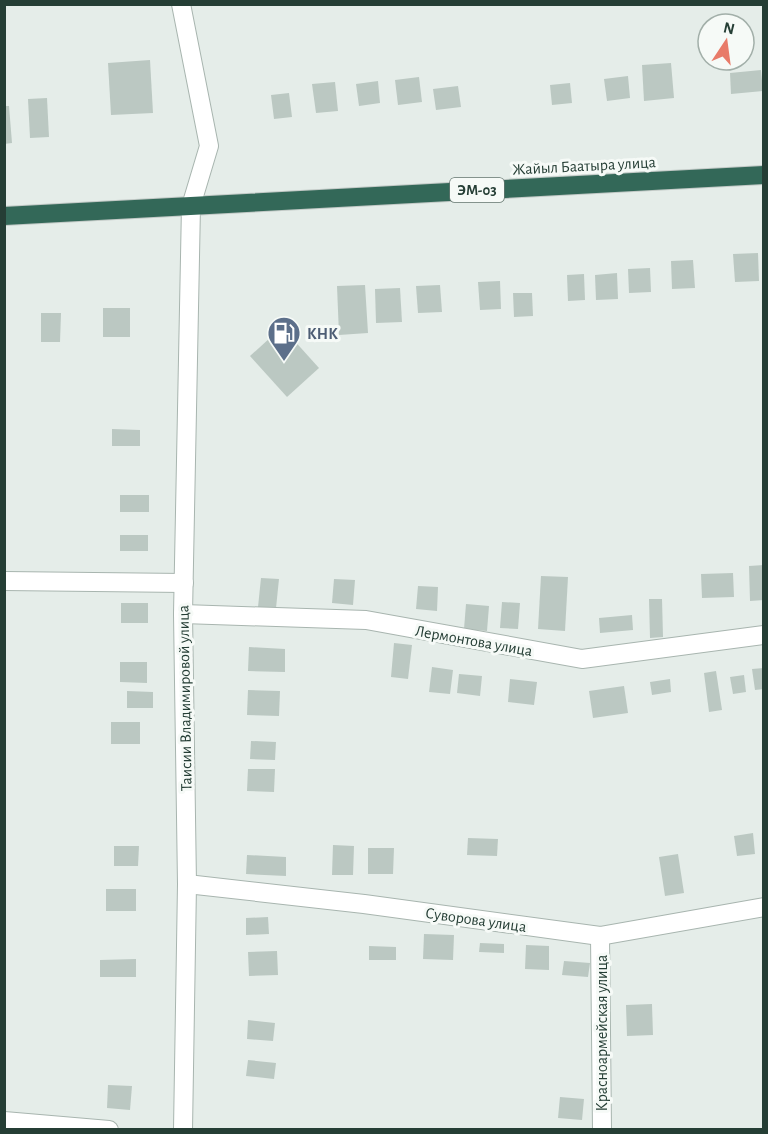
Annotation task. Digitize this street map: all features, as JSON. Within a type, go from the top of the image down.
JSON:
[{"type":"highway","name":"Жайыл Баатыра улица","points":[[191,206],[764,174]]},
{"type":"highway","name":"ЭМ-03","points":[[4,216],[191,206]]},
{"type":"street","points":[[181,4],[209,146],[191,206]]},
{"type":"street","name":"Таисии Владимировой улица","points":[[183,1130],[187,884],[183,614],[191,206]]},
{"type":"street","points":[[4,581],[184,583]]},
{"type":"street","name":"Лермонтова улица","points":[[183,614],[366,620],[582,659],[764,635]]},
{"type":"street","name":"Суворова улица","points":[[187,884],[364,904],[600,936],[764,906]]},
{"type":"street","name":"Красноармейская улица","points":[[600,936],[602,1130]]},
{"type":"street","points":[[4,1121],[109,1130]]},
{"type":"building","points":[[150,60],[153,113],[111,115],[108,63]]},
{"type":"building","points":[[671,63],[674,98],[644,101],[642,65]]},
{"type":"building","points":[[761,70],[763,91],[731,94],[730,73]]},
{"type":"building","points":[[628,76],[630,98],[607,101],[604,79]]},
{"type":"building","points":[[419,77],[422,102],[398,105],[395,80]]},
{"type":"building","points":[[378,81],[380,103],[359,106],[356,84]]},
{"type":"building","points":[[335,82],[338,111],[316,113],[312,84]]},
{"type":"building","points":[[570,83],[572,103],[552,105],[550,85]]},
{"type":"building","points":[[458,86],[461,107],[436,110],[433,89]]},
{"type":"building","points":[[289,93],[292,117],[274,119],[271,95]]},
{"type":"building","points":[[47,98],[49,137],[30,138],[28,99]]},
{"type":"building","points":[[4,106],[9,106],[12,143],[4,144]]},
{"type":"building","points":[[758,253],[759,281],[735,282],[733,254]]},
{"type":"building","points":[[693,260],[695,288],[672,289],[671,261]]},
{"type":"building","points":[[650,268],[651,292],[629,293],[628,269]]},
{"type":"building","points":[[617,273],[618,299],[596,300],[595,275]]},
{"type":"building","points":[[584,274],[585,300],[568,301],[567,275]]},
{"type":"building","points":[[500,281],[501,309],[480,310],[478,282]]},
{"type":"building","points":[[365,285],[368,333],[339,335],[337,286]]},
{"type":"building","points":[[440,285],[442,312],[418,313],[416,286]]},
{"type":"building","points":[[400,288],[402,322],[376,323],[375,289]]},
{"type":"building","points":[[513,293],[532,293],[533,316],[514,317]]},
{"type":"building","points":[[103,308],[130,308],[130,337],[103,337]]},
{"type":"building","points":[[41,313],[61,313],[60,342],[41,342]]},
{"type":"building","name":"КНК","points":[[282,327],[319,368],[287,397],[250,356]]},
{"type":"building","points":[[112,429],[140,430],[140,446],[112,446]]},
{"type":"building","points":[[120,495],[149,495],[149,512],[120,512]]},
{"type":"building","points":[[120,535],[148,535],[148,551],[120,551]]},
{"type":"building","points":[[764,565],[764,600],[750,601],[749,566]]},
{"type":"building","points":[[733,573],[734,597],[702,598],[701,574]]},
{"type":"building","points":[[541,576],[568,577],[565,631],[538,629]]},
{"type":"building","points":[[261,578],[279,579],[276,608],[258,607]]},
{"type":"building","points":[[334,579],[355,580],[353,605],[332,603]]},
{"type":"building","points":[[418,586],[438,587],[437,611],[416,609]]},
{"type":"building","points":[[649,599],[662,599],[663,637],[650,638]]},
{"type":"building","points":[[502,602],[520,603],[518,629],[500,628]]},
{"type":"building","points":[[121,603],[148,603],[148,623],[121,623]]},
{"type":"building","points":[[466,604],[489,606],[487,631],[464,629]]},
{"type":"building","points":[[632,615],[633,630],[600,633],[599,618]]},
{"type":"building","points":[[394,643],[412,645],[408,679],[391,677]]},
{"type":"building","points":[[249,647],[285,649],[285,672],[248,671]]},
{"type":"building","points":[[120,662],[147,662],[147,683],[120,682]]},
{"type":"building","points":[[432,667],[453,670],[450,694],[429,692]]},
{"type":"building","points":[[764,668],[764,689],[755,690],[752,669]]},
{"type":"building","points":[[716,671],[722,710],[709,712],[704,673]]},
{"type":"building","points":[[459,674],[482,676],[480,696],[457,693]]},
{"type":"building","points":[[744,675],[746,692],[733,694],[730,677]]},
{"type":"building","points":[[510,679],[537,682],[534,705],[508,702]]},
{"type":"building","points":[[670,679],[671,692],[652,695],[650,682]]},
{"type":"building","points":[[624,686],[628,713],[593,718],[589,691]]},
{"type":"building","points":[[248,690],[280,691],[279,716],[247,715]]},
{"type":"building","points":[[127,691],[153,692],[153,708],[127,708]]},
{"type":"building","points":[[111,722],[140,722],[140,744],[111,744]]},
{"type":"building","points":[[251,741],[276,742],[275,760],[250,759]]},
{"type":"building","points":[[248,769],[275,769],[274,792],[247,791]]},
{"type":"building","points":[[753,833],[755,854],[737,856],[734,836]]},
{"type":"building","points":[[468,838],[498,839],[497,856],[467,855]]},
{"type":"building","points":[[333,845],[354,846],[353,875],[332,875]]},
{"type":"building","points":[[114,846],[139,846],[138,866],[114,866]]},
{"type":"building","points":[[368,848],[394,848],[393,874],[368,874]]},
{"type":"building","points":[[678,854],[684,893],[665,896],[659,857]]},
{"type":"building","points":[[247,855],[286,857],[286,876],[246,874]]},
{"type":"building","points":[[106,889],[136,889],[136,911],[106,911]]},
{"type":"building","points":[[268,917],[269,934],[246,935],[246,918]]},
{"type":"building","points":[[424,934],[454,935],[453,960],[423,959]]},
{"type":"building","points":[[480,943],[504,944],[504,953],[479,952]]},
{"type":"building","points":[[526,945],[549,946],[549,970],[525,969]]},
{"type":"building","points":[[369,946],[396,947],[396,960],[369,960]]},
{"type":"building","points":[[277,951],[278,975],[249,976],[248,952]]},
{"type":"building","points":[[136,959],[136,977],[100,977],[100,960]]},
{"type":"building","points":[[564,961],[590,963],[588,977],[562,975]]},
{"type":"building","points":[[652,1004],[653,1035],[627,1036],[626,1005]]},
{"type":"building","points":[[248,1020],[275,1023],[273,1041],[247,1039]]},
{"type":"building","points":[[248,1060],[276,1063],[274,1079],[246,1076]]},
{"type":"building","points":[[108,1085],[132,1086],[130,1110],[107,1108]]},
{"type":"building","points":[[560,1097],[584,1099],[582,1120],[558,1118]]},
{"type":"place","name":"КНК","points":[[284,362]]}]
